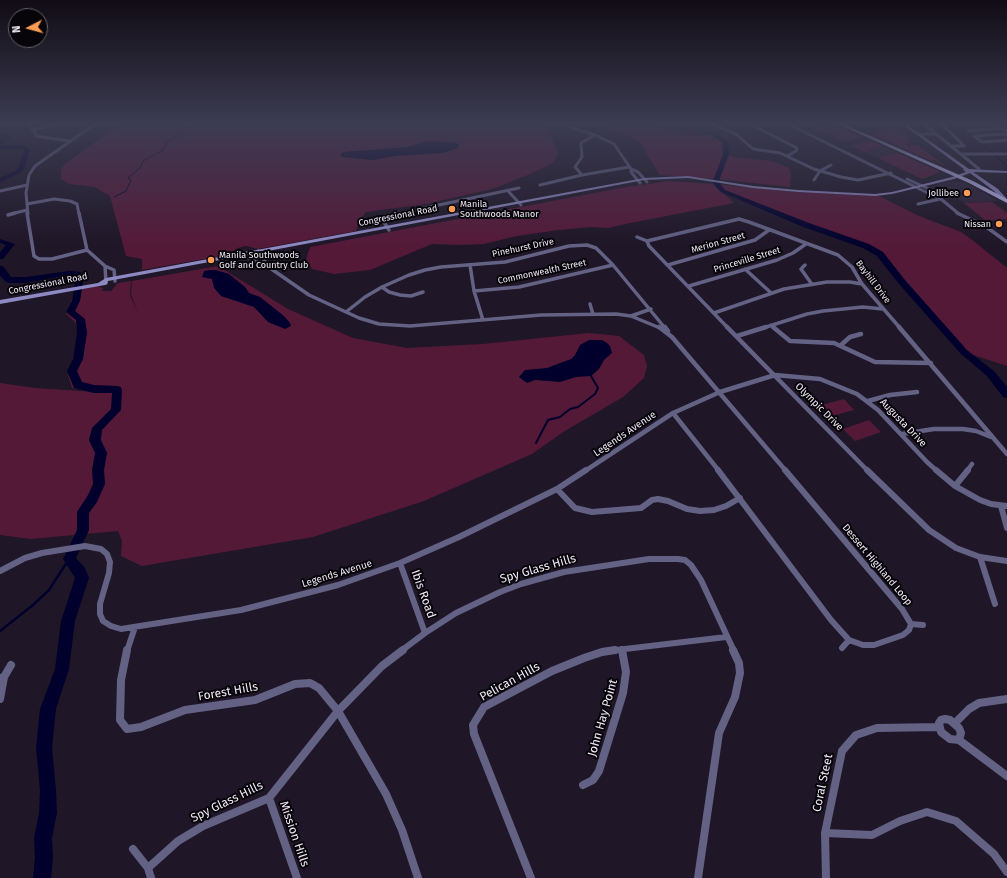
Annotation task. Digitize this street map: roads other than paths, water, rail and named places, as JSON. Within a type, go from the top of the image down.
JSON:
[{"type":"highway","points":[[934,165],[1006,200]]},
{"type":"main road","points":[[961,165],[996,190],[1006,200]]},
{"type":"main road","name":"Congressional Road","points":[[0,302],[642,181],[699,180],[798,191],[866,195],[892,193],[963,170],[979,169],[1007,172]]},
{"type":"main road","name":"Congressional Road","points":[[728,183],[864,192],[886,191],[911,185],[922,186],[958,176],[968,172],[968,170]]},
{"type":"main road","name":"Congressional Road","points":[[115,280],[192,267],[247,255]]},
{"type":"street","points":[[36,165],[29,175],[27,185],[27,210],[34,256],[38,259]]},
{"type":"street","points":[[576,165],[575,167],[582,175]]},
{"type":"street","points":[[628,165],[631,172],[642,181]]},
{"type":"street","points":[[807,165],[820,171],[854,180],[891,174],[916,185],[939,199]]},
{"type":"street","points":[[814,180],[820,171],[831,165]]},
{"type":"street","points":[[873,165],[911,185]]},
{"type":"street","points":[[974,165],[979,169]]},
{"type":"street","points":[[540,185],[582,175],[630,168],[638,172],[642,181]]},
{"type":"street","points":[[0,191],[27,185]]},
{"type":"street","points":[[922,186],[929,189],[958,214],[986,226],[1007,242]]},
{"type":"street","points":[[388,228],[382,219],[383,216],[518,188]]},
{"type":"street","points":[[508,191],[520,203]]},
{"type":"street","points":[[27,204],[54,199],[70,201],[78,204],[87,250],[105,266],[114,270],[115,280]]},
{"type":"street","points":[[918,204],[939,199]]},
{"type":"street","points":[[8,215],[27,210]]},
{"type":"street","name":"Bayhill Drive","points":[[647,241],[736,220],[749,222],[806,244],[824,249],[843,259],[852,267],[862,284],[883,310],[931,363],[1007,454]]},
{"type":"street","name":"Merion Street","points":[[668,265],[755,240],[770,230]]},
{"type":"street","name":"Olympic Drive","points":[[637,237],[647,241],[649,246],[897,500],[930,530],[956,548],[980,557],[1007,561]]},
{"type":"street","name":"Pinehurst Drive","points":[[346,312],[365,297],[409,275],[425,270],[441,267],[505,262],[568,246],[587,244],[596,248],[613,265],[651,309],[672,337]]},
{"type":"street","name":"Princeville Street","points":[[689,286],[786,256],[806,244]]},
{"type":"street","points":[[33,261],[38,259],[52,259],[87,250]]},
{"type":"street","points":[[259,253],[270,268]]},
{"type":"street","points":[[247,255],[270,268],[310,295],[369,321],[390,326],[410,326],[541,315],[593,314],[631,316],[658,326],[672,337],[720,392]]},
{"type":"street","points":[[470,265],[474,291],[483,320]]},
{"type":"street","name":"Commonwealth Street","points":[[474,291],[519,287],[613,265]]},
{"type":"street","points":[[805,265],[801,269],[811,284]]},
{"type":"street","points":[[104,282],[105,266]]},
{"type":"street","points":[[745,269],[770,292]]},
{"type":"street","points":[[714,313],[770,292],[811,284],[850,282],[862,284]]},
{"type":"street","points":[[382,288],[400,295],[411,296],[423,292]]},
{"type":"street","points":[[590,304],[593,314]]},
{"type":"street","points":[[737,336],[807,314],[837,309],[863,307],[883,310]]},
{"type":"street","points":[[631,316],[651,309]]},
{"type":"street","points":[[771,325],[788,343],[826,342],[841,346],[867,359],[881,363],[931,363]]},
{"type":"street","points":[[841,346],[850,337],[861,334]]},
{"type":"street","name":"Legends Avenue","points":[[0,571],[26,558],[64,548],[85,546],[101,550],[107,554],[110,562],[109,573],[100,604],[100,614],[103,621],[110,626],[121,630],[134,626],[241,610],[284,600],[338,585],[400,563],[466,534],[557,489],[673,413],[720,392],[775,375]]},
{"type":"street","name":"Augusta Drive","points":[[775,375],[820,379],[845,388],[868,401],[902,434],[927,462],[955,486],[980,500],[1004,506]]},
{"type":"street","name":"Dessert Highland Loop","points":[[720,392],[902,608],[911,624]]},
{"type":"street","points":[[868,401],[890,395],[917,392]]},
{"type":"street","points":[[673,413],[740,498],[831,620],[850,640],[863,645],[874,645],[903,635],[909,630],[911,624],[922,625]]},
{"type":"street","points":[[902,434],[934,429],[963,429],[976,431],[993,438]]},
{"type":"street","points":[[955,486],[972,464]]},
{"type":"street","points":[[557,489],[575,508],[592,512],[641,508],[652,500],[658,499],[668,501],[687,509],[700,511],[714,510],[726,506],[740,498]]},
{"type":"street","points":[[1004,506],[1007,528]]},
{"type":"street","points":[[980,557],[995,604]]},
{"type":"street","name":"Spy Glass Hills","points":[[148,868],[178,841],[203,826],[269,798],[338,711],[382,666],[425,633],[456,613],[500,592],[564,572],[649,559],[678,559],[684,560],[696,572],[739,663],[739,682],[735,697],[719,734],[698,878]]},
{"type":"street","name":"Ibis Road","points":[[400,563],[425,633]]},
{"type":"street","name":"Forest Hills","points":[[134,626],[125,656],[121,680],[120,720],[127,729],[141,727],[185,710],[255,700],[295,684],[310,683],[319,688],[338,711],[386,794],[402,830],[418,878]]},
{"type":"street","name":"Pelican Hills","points":[[531,878],[474,734],[473,725],[475,718],[484,707],[562,666],[602,652],[726,637]]},
{"type":"street","points":[[842,648],[850,640]]},
{"type":"street","name":"John Hay Point","points":[[583,785],[593,780],[599,771],[623,692],[626,672],[622,650]]},
{"type":"street","points":[[0,700],[2,678],[11,665]]},
{"type":"street","points":[[955,723],[969,709],[979,703],[1007,699]]},
{"type":"street","points":[[959,740],[961,733],[955,723],[950,720],[942,720],[939,722],[941,732],[950,739],[959,740],[1007,776]]},
{"type":"street","name":"Coral Steet","points":[[826,878],[825,833],[842,751],[856,735],[877,728],[939,727]]},
{"type":"street","name":"Mission Hills","points":[[269,798],[296,878]]},
{"type":"street","points":[[825,833],[872,836],[900,821],[927,812],[956,821],[994,854],[1007,872]]},
{"type":"street","points":[[134,849],[148,868],[151,878]]},
{"type":"water","points":[[216,270],[229,274],[245,287],[249,293],[260,297],[284,316],[291,326],[285,329],[268,322],[254,307],[221,296],[214,288],[212,279],[202,277],[204,271]]},
{"type":"water","points":[[589,340],[602,340],[610,346],[612,353],[591,376],[576,377],[560,382],[535,380],[527,383],[519,377],[525,370],[547,368],[571,359],[575,355],[580,345]]},
{"type":"waterway","points":[[0,180],[18,172],[23,165]]},
{"type":"waterway","points":[[114,197],[126,191],[131,180],[128,178],[142,165]]},
{"type":"waterway","points":[[722,165],[716,181],[717,185],[723,191],[806,225],[866,246],[880,254],[902,282],[964,352],[991,374],[1007,394]]},
{"type":"waterway","points":[[1006,165],[1007,185]]},
{"type":"waterway","points":[[0,241],[11,244],[0,257]]},
{"type":"waterway","points":[[0,268],[2,273],[9,280],[26,280],[69,273],[78,274],[79,283],[76,301],[70,312],[80,319],[82,333],[78,359],[72,371],[78,385],[94,389],[117,390],[116,410],[97,428],[95,440],[101,453],[98,470],[99,484],[93,498],[83,512],[83,530],[69,559],[74,567],[80,572],[82,578],[68,621],[62,669],[48,709],[44,748],[48,790],[48,813],[43,838],[44,858],[42,878]]},
{"type":"waterway","points":[[536,443],[548,420],[560,417],[570,409],[578,407],[595,394],[598,388],[591,376]]},
{"type":"waterway","points":[[0,631],[33,605],[49,590],[69,559]]},
{"type":"place","name":"Jollibee","points":[[967,193]]},
{"type":"place","name":"Manila Southwoods Manor","points":[[452,209]]},
{"type":"place","name":"Nissan","points":[[999,224]]},
{"type":"place","name":"Manila Southwoods Golf and Country Club","points":[[211,260]]}]
